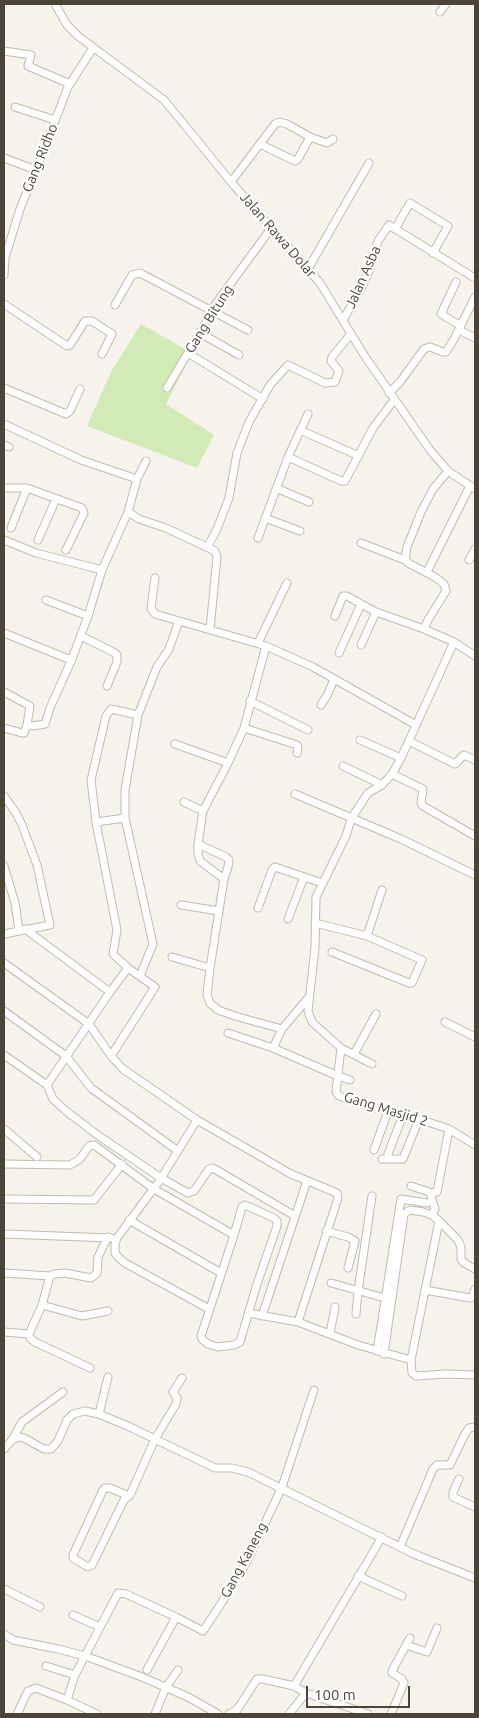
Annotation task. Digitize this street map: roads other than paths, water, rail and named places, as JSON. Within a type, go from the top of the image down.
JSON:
[{"type":"street","name":"Jalan Rawa Dolar","points":[[55,4],[67,25],[93,48],[164,100],[231,182],[320,283],[389,393],[430,450],[448,470],[473,486]]},
{"type":"street","points":[[440,12],[446,4]]},
{"type":"street","name":"Gang Ridho","points":[[4,275],[4,257],[20,209],[70,84],[93,48]]},
{"type":"street","points":[[4,51],[31,55],[28,66],[70,84]]},
{"type":"street","points":[[15,107],[56,120]]},
{"type":"street","points":[[231,182],[275,124],[279,122],[287,124],[310,137],[327,142],[333,139]]},
{"type":"street","points":[[260,144],[295,161],[310,137]]},
{"type":"street","points":[[4,158],[36,170]]},
{"type":"street","points":[[308,269],[369,163]]},
{"type":"street","points":[[433,253],[448,226],[410,203],[395,230],[433,253],[473,277]]},
{"type":"street","name":"Jalan Asba","points":[[343,320],[361,289],[378,241],[389,225],[395,230]]},
{"type":"street","name":"Gang Bitung","points":[[167,388],[212,310],[272,227]]},
{"type":"street","points":[[115,305],[132,275],[140,273],[248,330]]},
{"type":"street","points":[[456,282],[447,305],[441,314],[475,338]]},
{"type":"street","points":[[389,393],[400,382],[424,349],[430,347],[446,352],[475,297]]},
{"type":"street","points":[[4,304],[67,346],[70,345],[85,322],[88,320],[92,321],[112,334],[102,354]]},
{"type":"street","points":[[200,333],[239,354]]},
{"type":"street","points":[[208,546],[229,498],[240,445],[249,422],[270,385],[288,365],[325,383],[335,382],[339,371],[331,361],[332,357],[352,334]]},
{"type":"street","points":[[188,353],[263,399]]},
{"type":"street","points":[[4,388],[66,414],[70,412],[80,389]]},
{"type":"street","points":[[288,458],[344,482],[373,428],[394,400]]},
{"type":"street","points":[[258,538],[288,458],[302,431],[308,414]]},
{"type":"street","points":[[4,424],[82,460],[137,479]]},
{"type":"street","points":[[302,431],[359,456]]},
{"type":"street","points":[[27,725],[45,724],[81,636],[102,570],[128,512],[137,479],[146,461]]},
{"type":"street","points":[[405,560],[407,547],[421,512],[433,489],[448,470]]},
{"type":"street","points":[[427,572],[473,486]]},
{"type":"street","points":[[4,488],[27,488],[84,510],[66,550]]},
{"type":"street","points":[[11,528],[27,488]]},
{"type":"street","points":[[276,488],[309,502]]},
{"type":"street","points":[[38,540],[56,499]]},
{"type":"street","points":[[128,512],[139,519],[166,528],[216,551],[210,629]]},
{"type":"street","points":[[265,518],[300,531]]},
{"type":"street","points":[[4,540],[36,553],[102,570]]},
{"type":"street","points":[[361,543],[405,560],[444,584],[446,589],[424,629]]},
{"type":"street","points":[[468,560],[475,549]]},
{"type":"street","points":[[155,578],[151,611],[155,614],[266,646],[334,678],[416,725]]},
{"type":"street","points":[[258,643],[287,583]]},
{"type":"street","points":[[335,616],[343,596],[347,596],[376,612],[454,642],[475,656]]},
{"type":"street","points":[[46,600],[88,616]]},
{"type":"street","points":[[339,653],[361,604]]},
{"type":"street","points":[[361,645],[376,612]]},
{"type":"street","points":[[140,976],[153,944],[125,818],[125,790],[138,715],[157,667],[169,649],[179,621]]},
{"type":"street","points":[[4,633],[72,659]]},
{"type":"street","points":[[81,636],[117,655],[117,662],[107,686]]},
{"type":"street","points":[[372,1064],[341,1048],[312,1022],[308,1011],[315,948],[316,897],[346,836],[351,819],[368,793],[382,785],[402,758],[454,642]]},
{"type":"street","points":[[224,879],[200,861],[198,844],[203,810],[244,728],[266,646]]},
{"type":"street","points":[[321,705],[328,694],[334,678]]},
{"type":"street","points":[[4,692],[30,706],[24,733],[4,728]]},
{"type":"street","points":[[250,702],[308,730]]},
{"type":"street","points":[[111,1056],[156,986],[128,968],[113,954],[117,930],[96,822],[92,780],[106,716],[111,709],[138,715]]},
{"type":"street","points":[[244,728],[297,745],[296,753]]},
{"type":"street","points":[[360,740],[402,758]]},
{"type":"street","points":[[409,741],[454,764],[464,755],[475,760]]},
{"type":"street","points":[[175,744],[228,763]]},
{"type":"street","points":[[343,766],[382,785]]},
{"type":"street","points":[[392,774],[423,789],[421,804],[423,806],[475,836]]},
{"type":"street","points":[[295,794],[401,839],[475,875]]},
{"type":"street","points":[[4,796],[16,813],[37,865],[50,925],[4,934]]},
{"type":"street","points":[[184,802],[203,810]]},
{"type":"street","points":[[96,822],[125,818]]},
{"type":"street","points":[[198,844],[229,860],[224,879],[210,968],[207,995],[210,1003],[235,1016],[282,1029]]},
{"type":"street","points":[[4,866],[22,930],[110,992]]},
{"type":"street","points":[[258,908],[273,868],[278,867],[322,883]]},
{"type":"street","points":[[288,919],[304,877]]},
{"type":"street","points":[[367,936],[382,890]]},
{"type":"street","points":[[181,905],[219,911]]},
{"type":"street","points":[[314,923],[367,936],[422,960],[412,983],[409,983],[332,952]]},
{"type":"street","points":[[172,957],[210,968]]},
{"type":"street","points":[[4,963],[88,1024],[123,1069],[197,1120],[291,1174],[337,1194],[338,1198],[298,1322]]},
{"type":"street","points":[[47,1085],[128,968]]},
{"type":"street","points":[[273,1048],[282,1029],[309,997]]},
{"type":"street","points":[[4,1011],[66,1056],[91,1088],[178,1151]]},
{"type":"street","points":[[354,1054],[376,1014]]},
{"type":"street","points":[[445,1022],[475,1037]]},
{"type":"street","points":[[228,1033],[273,1048],[350,1080]]},
{"type":"street","name":"Gang Masjid 2","points":[[341,1048],[336,1092],[339,1096],[420,1119],[449,1129],[474,1141]]},
{"type":"street","points":[[4,1055],[47,1085],[53,1099],[66,1112],[158,1183],[234,1235]]},
{"type":"street","points":[[374,1150],[388,1111]]},
{"type":"street","points":[[403,1115],[385,1156],[403,1160],[420,1119]]},
{"type":"street","points":[[197,1120],[158,1183],[117,1238],[115,1252],[121,1260],[209,1309]]},
{"type":"street","points":[[4,1129],[37,1157]]},
{"type":"street","points":[[411,1186],[435,1194],[437,1192],[449,1129]]},
{"type":"street","points":[[4,1164],[70,1165],[76,1163],[91,1145],[96,1146],[122,1164],[158,1183],[188,1193],[191,1193],[209,1169],[213,1168],[295,1216]]},
{"type":"street","points":[[4,1199],[94,1200],[122,1164]]},
{"type":"street","points":[[262,1316],[307,1181]]},
{"type":"street","points":[[432,1193],[431,1197],[435,1209],[432,1215]]},
{"type":"street","points":[[356,1314],[372,1196]]},
{"type":"street","points":[[380,1352],[385,1298],[401,1199],[427,1203]]},
{"type":"street","points":[[245,1205],[276,1221],[277,1226],[240,1342],[234,1345],[218,1347],[208,1344],[201,1338],[234,1235],[242,1207],[245,1205]]},
{"type":"street","points":[[380,1352],[404,1214],[410,1210],[432,1215],[458,1240],[461,1246],[461,1259],[464,1263],[475,1269]]},
{"type":"street","points":[[130,1220],[221,1273]]},
{"type":"street","points":[[439,1222],[424,1290],[411,1366],[416,1376],[475,1375]]},
{"type":"street","points":[[326,1231],[348,1236],[355,1241],[348,1268]]},
{"type":"street","points":[[4,1234],[117,1238]]},
{"type":"street","points":[[4,1273],[50,1276],[60,1273],[85,1278],[94,1276],[97,1273],[98,1257],[108,1237]]},
{"type":"street","points":[[29,1334],[42,1306],[50,1276]]},
{"type":"street","points":[[331,1283],[385,1298]]},
{"type":"street","points":[[424,1290],[470,1298],[475,1289]]},
{"type":"street","points":[[42,1306],[82,1316],[108,1311]]},
{"type":"street","points":[[330,1333],[335,1307]]},
{"type":"street","points":[[248,1313],[298,1322],[380,1352],[411,1366]]},
{"type":"street","points":[[4,1332],[29,1334]]},
{"type":"street","points":[[29,1334],[30,1338],[35,1342],[90,1368]]},
{"type":"street","points":[[99,1414],[108,1377]]},
{"type":"street","points":[[128,1496],[110,1488],[103,1490],[73,1558],[91,1567],[109,1534],[124,1500],[128,1496],[156,1439],[176,1404],[174,1389],[182,1378]]},
{"type":"street","name":"Gang Kaneng","points":[[176,1617],[203,1631],[228,1594],[247,1561],[282,1487],[314,1390]]},
{"type":"street","points":[[4,1449],[12,1440],[22,1422],[64,1392]]},
{"type":"street","points":[[12,1440],[21,1437],[44,1449],[50,1449],[58,1441],[67,1420],[73,1414],[85,1411],[99,1414],[215,1468],[232,1468],[248,1472],[282,1487],[400,1547],[475,1578]]},
{"type":"street","points":[[400,1547],[433,1469],[437,1465],[450,1465],[465,1434],[469,1428],[475,1427]]},
{"type":"street","points":[[459,1479],[453,1497],[475,1507]]},
{"type":"street","points":[[294,1686],[382,1538]]},
{"type":"street","points":[[358,1576],[402,1596]]},
{"type":"street","points":[[4,1589],[40,1606]]},
{"type":"street","points":[[67,1700],[75,1675],[84,1656],[118,1593],[126,1594],[176,1617],[146,1670]]},
{"type":"street","points":[[73,1615],[100,1627]]},
{"type":"street","points":[[406,1645],[427,1652],[437,1628]]},
{"type":"street","points":[[4,1634],[12,1640],[58,1648],[84,1656],[166,1687],[188,1697],[214,1713]]},
{"type":"street","points":[[391,1714],[404,1683],[392,1671],[410,1638]]},
{"type":"street","points":[[46,1666],[75,1675]]},
{"type":"street","points":[[155,1714],[166,1687],[178,1670]]},
{"type":"street","points":[[229,1714],[237,1710],[257,1679],[294,1686],[306,1693],[368,1714]]},
{"type":"street","points":[[20,1713],[26,1694],[33,1688],[67,1700],[86,1712],[97,1714]]},
{"type":"street","points":[[289,1714],[306,1693]]}]
